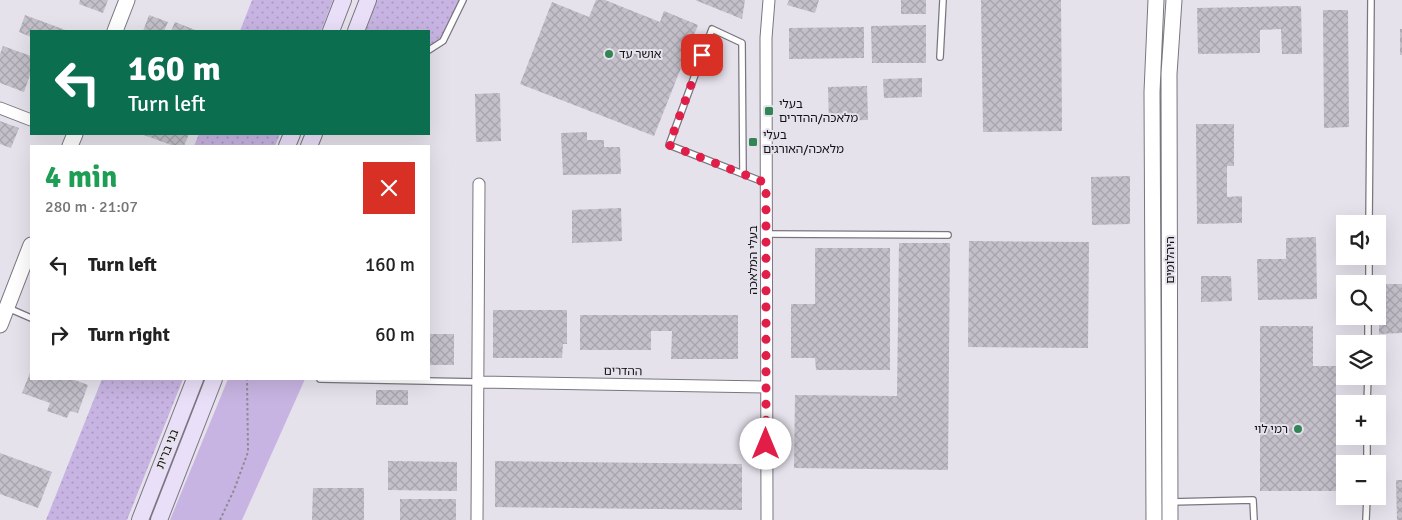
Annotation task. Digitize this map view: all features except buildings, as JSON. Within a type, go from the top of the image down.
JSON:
[{"type":"main road","points":[[331,30],[343,0]]},
{"type":"main road","points":[[356,30],[368,0]]},
{"type":"main road","name":"בני ברית","points":[[142,519],[195,380]]},
{"type":"main road","name":"בני ברית","points":[[159,520],[214,380]]},
{"type":"street","points":[[115,30],[127,0]]},
{"type":"street","name":"בעלי המלאכה","points":[[766,520],[766,38],[769,0]]},
{"type":"street","name":"היהלומים","points":[[1154,520],[1152,92],[1156,0]]},
{"type":"street","name":"היהלומים","points":[[1170,520],[1169,74],[1174,0]]},
{"type":"street","points":[[0,108],[30,120]]},
{"type":"street","points":[[477,520],[479,184]]},
{"type":"street","points":[[0,325],[30,248]]},
{"type":"street","name":"ההדרים","points":[[478,382],[766,387]]},
{"type":"lane","points":[[430,49],[443,41],[463,0]]},
{"type":"lane","points":[[940,57],[943,0]]},
{"type":"lane","points":[[1369,215],[1371,0]]},
{"type":"lane","points":[[743,174],[742,43],[712,29],[669,145],[743,174],[766,183]]},
{"type":"lane","points":[[766,234],[948,235]]},
{"type":"lane","points":[[7,308],[30,318]]},
{"type":"lane","points":[[320,380],[478,382]]},
{"type":"lane","points":[[1170,502],[1253,500],[1254,520]]},
{"type":"lane","points":[[1366,505],[1366,520]]},
{"type":"path","points":[[220,520],[234,490],[248,452],[245,404],[247,380]]},
{"type":"shaded area","points":[[252,0],[333,0],[321,30],[240,30]]},
{"type":"shaded area","points":[[368,0],[463,0],[443,41],[430,49],[430,30],[356,30]]},
{"type":"shaded area","points":[[199,135],[280,135],[275,145],[194,145]]},
{"type":"shaded area","points":[[102,380],[183,380],[127,520],[46,520]]},
{"type":"shaded area","points":[[228,380],[305,380],[242,520],[170,520]]},
{"type":"place","name":"אושר עד","points":[[609,54]]},
{"type":"place","name":"בעלי מלאכה/ההדרים","points":[[769,111]]},
{"type":"place","name":"בעלי מלאכה/האורגים","points":[[753,142]]},
{"type":"place","name":"רמי לוי","points":[[1298,429]]},
{"type":"route","points":[[702,55],[669,145],[766,183],[766,444]]}]
